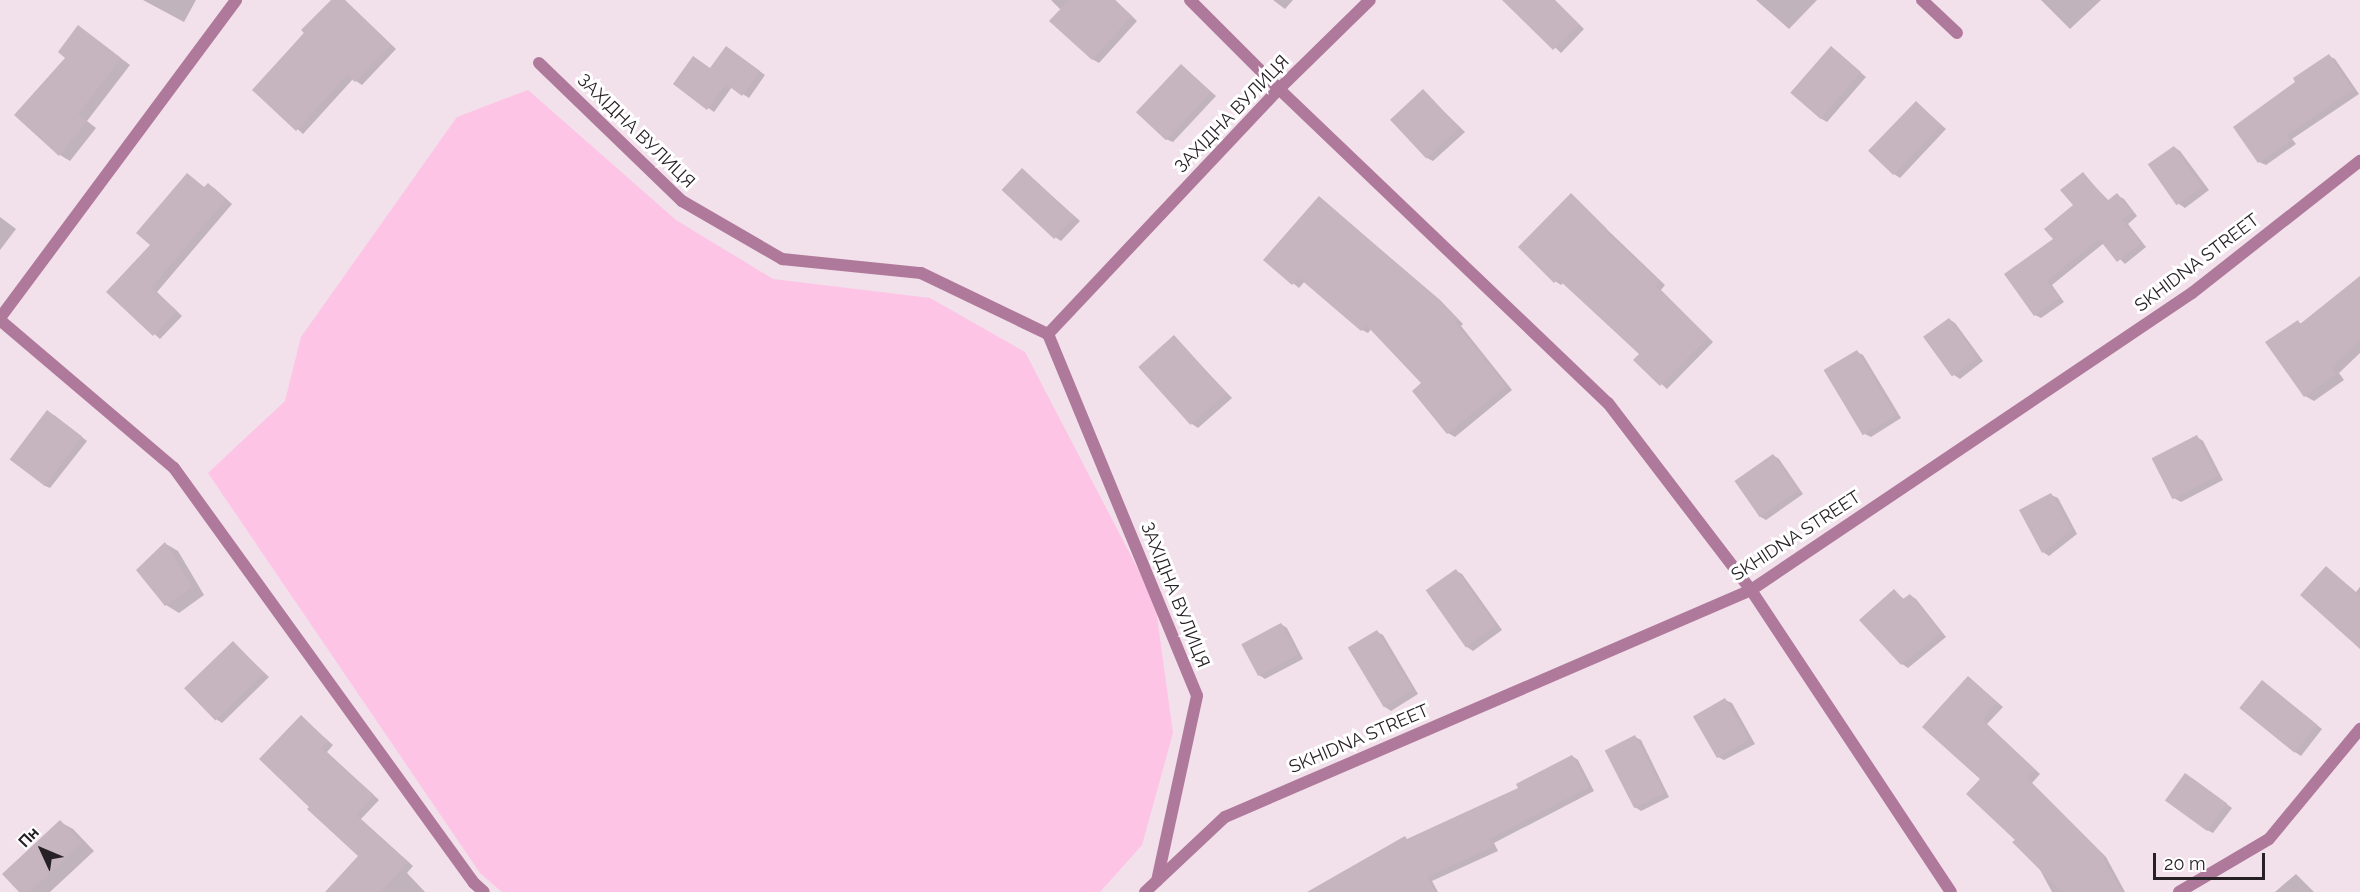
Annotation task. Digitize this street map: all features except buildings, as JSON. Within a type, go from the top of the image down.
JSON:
[{"type":"street","points":[[236,0],[0,319],[174,468],[474,883],[484,892]]},
{"type":"street","points":[[1190,0],[1279,89],[1608,403],[1751,590],[1951,892]]},
{"type":"street","name":"ЗАХІДНА ВУЛИЦЯ","points":[[1048,334],[1279,89],[1370,0]]},
{"type":"street","points":[[1922,0],[1957,33]]},
{"type":"street","name":"ЗАХІДНА ВУЛИЦЯ","points":[[538,63],[682,201],[782,259],[921,273],[1048,334],[1197,696],[1156,881]]},
{"type":"street","name":"SKHIDNA STREET","points":[[1144,892],[1226,817],[1751,590],[2192,293],[2360,161]]},
{"type":"street","points":[[2179,892],[2269,839],[2360,729]]},
{"type":"shaded area","points":[[528,90],[676,220],[773,279],[930,298],[1025,352],[1155,602],[1173,733],[1142,845],[1100,892],[502,892],[480,873],[208,473],[285,401],[301,337],[457,117]]}]
